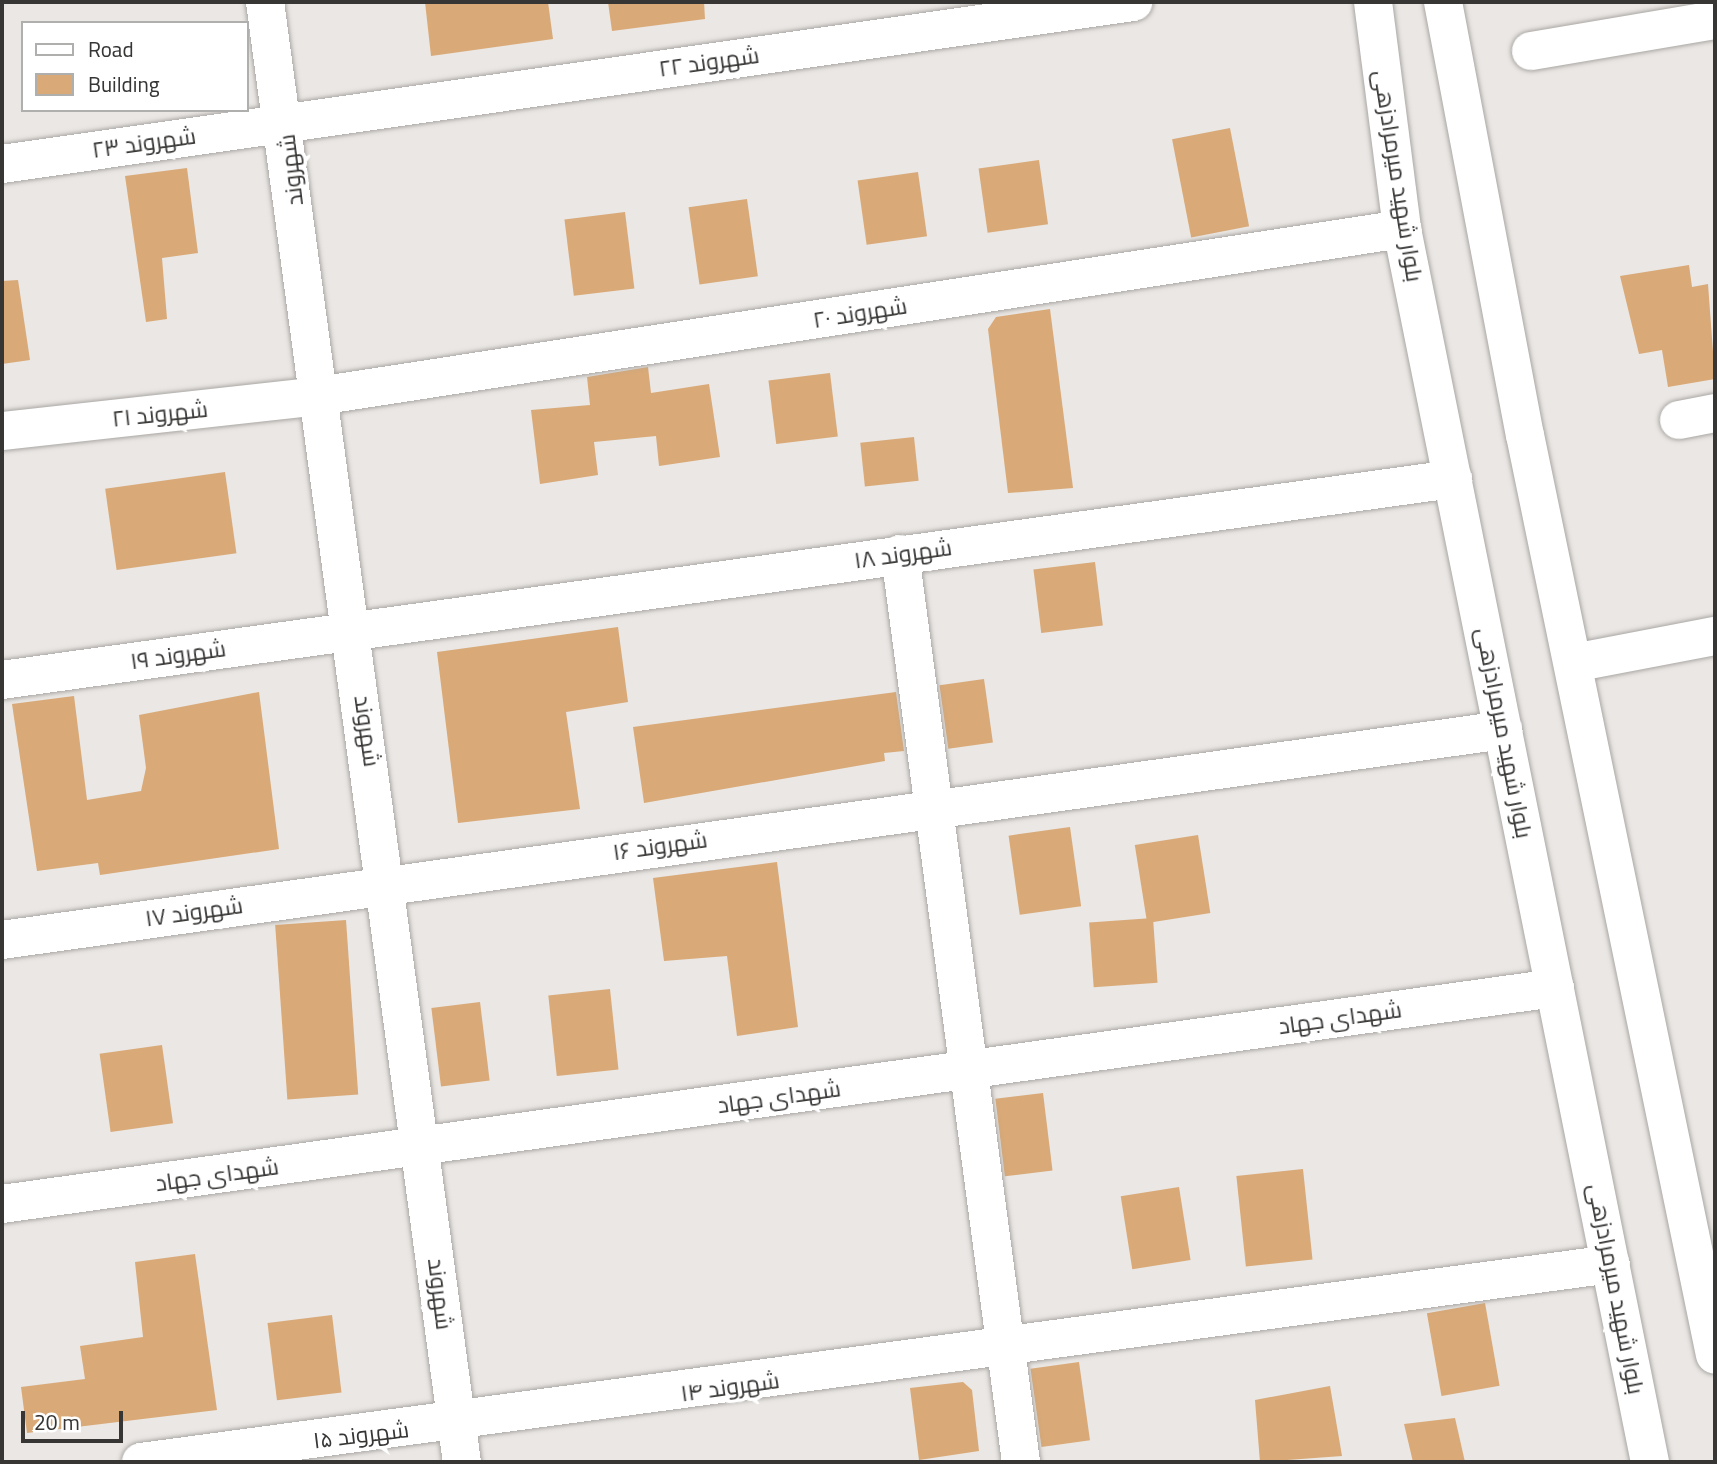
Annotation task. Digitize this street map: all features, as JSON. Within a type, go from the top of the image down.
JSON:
[{"type":"street","name":"شهروند","points":[[265,2],[286,122],[318,397],[353,629],[462,1462]]},
{"type":"street","name":"شهروند ۲۲","points":[[286,122],[1133,2]]},
{"type":"street","name":"بلوار شهید میرمرادزهی","points":[[1373,2],[1402,229],[1650,1462]]},
{"type":"street","points":[[1443,2],[1573,663],[1715,1355]]},
{"type":"street","points":[[1531,51],[1715,20]]},
{"type":"street","name":"شهروند ۲۳","points":[[2,164],[286,122]]},
{"type":"street","name":"شهروند ۲۰","points":[[318,397],[1402,229]]},
{"type":"street","name":"شهروند ۲۱","points":[[2,431],[318,397]]},
{"type":"street","name":"شهروند ۱۸","points":[[353,629],[1453,479]]},
{"type":"street","points":[[900,554],[1003,1350],[1021,1462]]},
{"type":"street","name":"شهروند ۱۹","points":[[2,680],[353,629]]},
{"type":"street","points":[[1573,663],[1715,636]]},
{"type":"street","name":"شهروند ۱۶","points":[[387,883],[1503,730]]},
{"type":"street","name":"شهروند ۱۷","points":[[2,940],[387,883]]},
{"type":"street","name":"شهدای جهاد","points":[[2,1203],[422,1147],[1555,988]]},
{"type":"street","name":"شهروند ۱۴","points":[[457,1423],[1003,1350],[1611,1264]]},
{"type":"street","name":"شهروند ۱۵","points":[[141,1462],[457,1423]]},
{"type":"building","points":[[425,2],[548,2],[553,39],[431,56]]},
{"type":"building","points":[[608,2],[704,2],[705,19],[612,31]]},
{"type":"building","points":[[1230,128],[1249,226],[1191,237],[1172,139]]},
{"type":"building","points":[[1039,160],[1048,224],[988,233],[979,168]]},
{"type":"building","points":[[187,168],[198,253],[162,258],[167,319],[146,322],[125,176]]},
{"type":"building","points":[[918,172],[927,236],[867,245],[858,180]]},
{"type":"building","points":[[747,199],[758,276],[699,284],[689,207]]},
{"type":"building","points":[[625,212],[634,288],[574,296],[564,219]]},
{"type":"building","points":[[1689,265],[1692,287],[1708,284],[1715,379],[1668,387],[1662,350],[1639,354],[1620,276]]},
{"type":"building","points":[[18,280],[30,360],[2,364],[2,281]]},
{"type":"building","points":[[1050,309],[1073,488],[1008,493],[988,329],[996,317]]},
{"type":"building","points":[[648,367],[651,393],[709,384],[720,457],[659,466],[656,436],[594,442],[598,475],[540,484],[531,410],[590,405],[587,377]]},
{"type":"building","points":[[830,373],[838,437],[776,444],[768,381]]},
{"type":"building","points":[[914,437],[919,481],[865,486],[860,443]]},
{"type":"building","points":[[225,472],[236,553],[117,570],[105,489]]},
{"type":"building","points":[[1095,562],[1103,626],[1041,633],[1033,570]]},
{"type":"building","points":[[618,627],[628,702],[566,712],[580,809],[458,823],[437,652]]},
{"type":"building","points":[[984,679],[993,742],[948,749],[939,685]]},
{"type":"building","points":[[259,692],[279,849],[100,875],[98,863],[37,871],[12,704],[74,696],[87,800],[141,791],[146,768],[139,715]]},
{"type":"building","points":[[896,692],[904,751],[884,753],[885,761],[644,803],[633,727]]},
{"type":"building","points":[[1070,827],[1081,906],[1020,915],[1009,836]]},
{"type":"building","points":[[1198,835],[1210,913],[1147,923],[1135,845]]},
{"type":"building","points":[[777,862],[798,1027],[737,1036],[727,956],[664,961],[653,878]]},
{"type":"building","points":[[1153,918],[1158,983],[1094,987],[1089,922]]},
{"type":"building","points":[[346,920],[358,1095],[287,1100],[275,925]]},
{"type":"building","points":[[610,989],[618,1070],[557,1076],[548,995]]},
{"type":"building","points":[[480,1002],[490,1080],[441,1086],[431,1008]]},
{"type":"building","points":[[162,1045],[173,1123],[111,1132],[100,1054]]},
{"type":"building","points":[[1043,1093],[1053,1170],[1005,1176],[995,1099]]},
{"type":"building","points":[[1303,1169],[1313,1260],[1246,1267],[1236,1176]]},
{"type":"building","points":[[1179,1187],[1191,1260],[1132,1269],[1121,1196]]},
{"type":"building","points":[[195,1254],[217,1410],[27,1433],[21,1387],[85,1379],[80,1346],[143,1337],[135,1262]]},
{"type":"building","points":[[1485,1303],[1500,1386],[1441,1396],[1427,1313]]},
{"type":"building","points":[[332,1315],[342,1392],[277,1400],[267,1323]]},
{"type":"building","points":[[1079,1362],[1090,1440],[1041,1447],[1030,1369]]},
{"type":"building","points":[[963,1382],[972,1390],[979,1451],[919,1460],[910,1388]]},
{"type":"building","points":[[1330,1386],[1342,1456],[1260,1462],[1255,1400]]},
{"type":"building","points":[[1455,1418],[1465,1462],[1413,1462],[1404,1424]]}]
